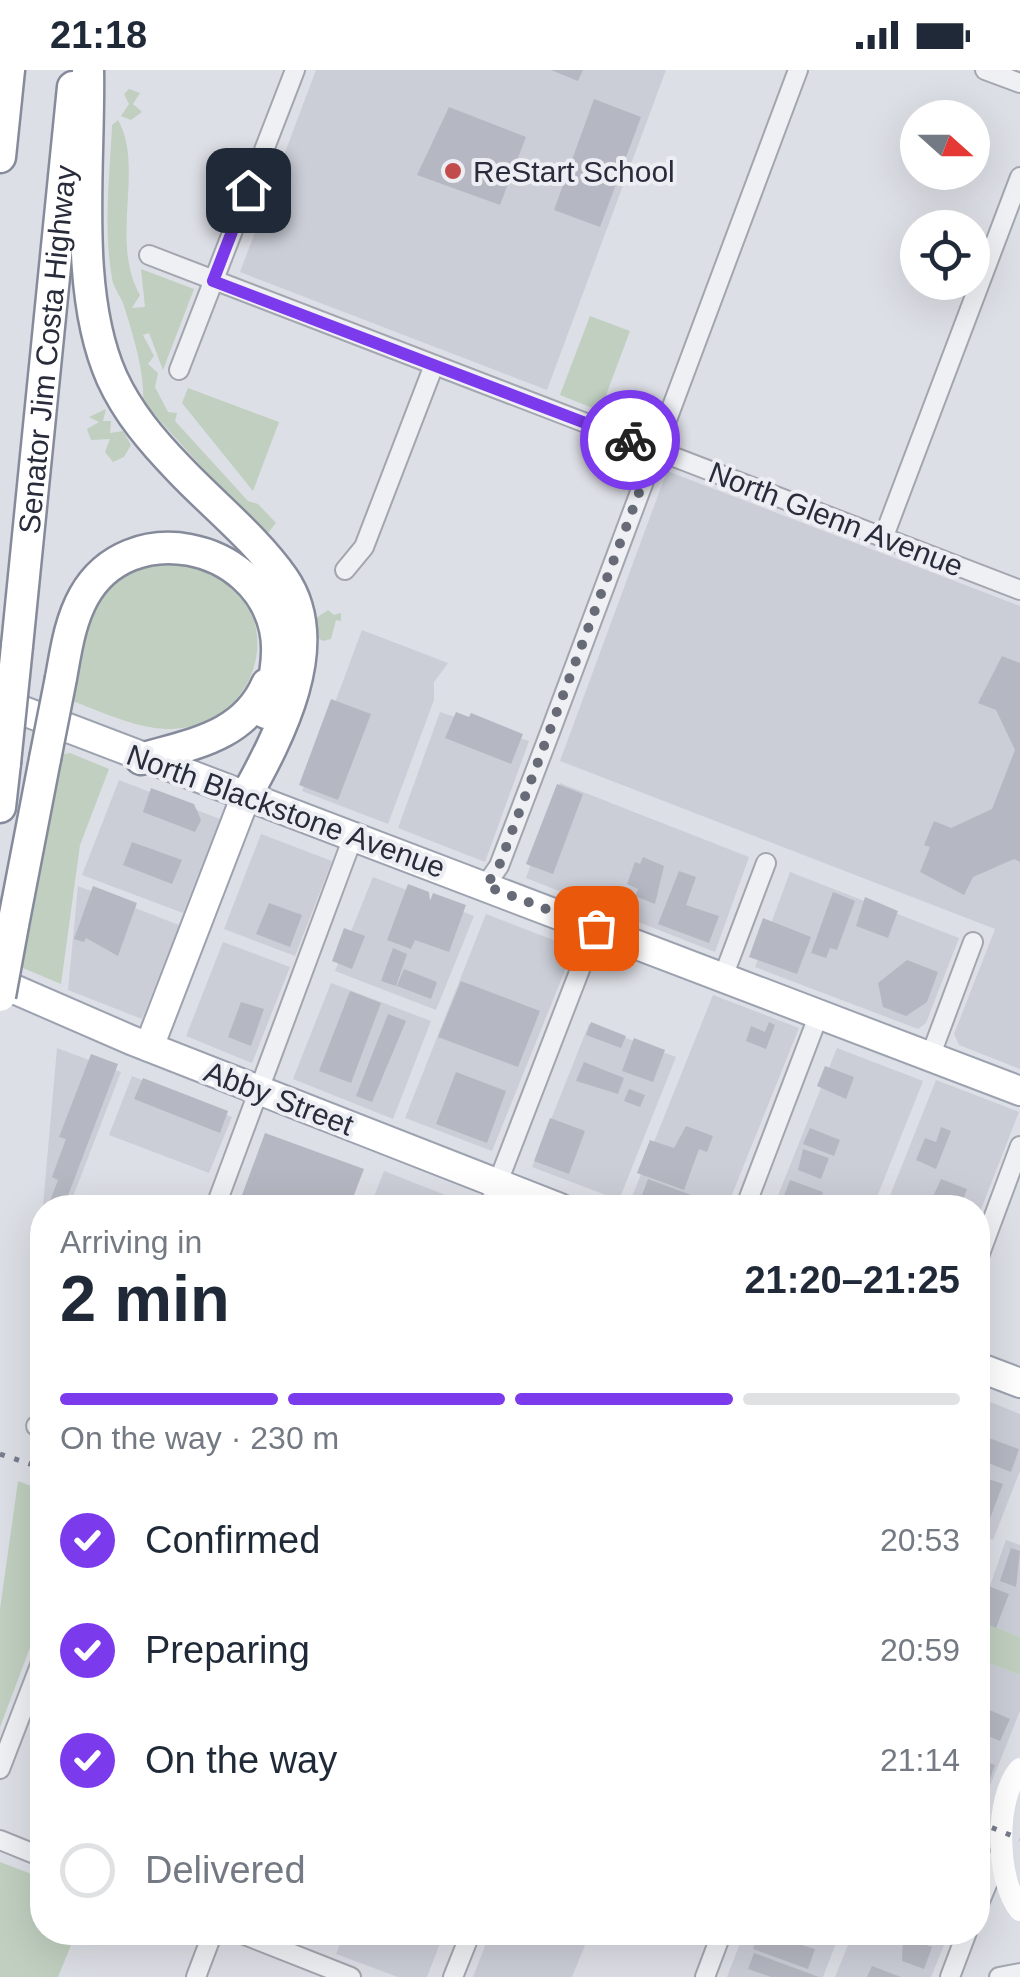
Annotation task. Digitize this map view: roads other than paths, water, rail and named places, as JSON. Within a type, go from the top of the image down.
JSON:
[{"type":"highway","points":[[0,151],[9,70]]},
{"type":"highway","name":"Senator Jim Costa Highway","points":[[0,807],[75,70]]},
{"type":"highway","points":[[88,70],[90,280],[111,376],[145,431],[269,561],[298,610],[302,639],[298,672],[266,760],[245,798]]},
{"type":"highway","points":[[0,996],[72,626],[84,596],[108,567],[152,548],[202,552],[237,570],[270,613],[276,652],[271,694],[245,798]]},
{"type":"highway","points":[[141,758],[209,739],[239,724],[259,702],[276,652]]},
{"type":"main road","name":"North Blackstone Avenue","points":[[0,702],[1020,1091]]},
{"type":"main road","points":[[149,1047],[245,798]]},
{"type":"main road","name":"Abby Street","points":[[0,984],[260,1090],[491,1195]]},
{"type":"main road","points":[[990,1372],[1020,1383]]},
{"type":"main road","points":[[1020,1770],[1008,1790],[1002,1845],[1010,1898],[1020,1910]]},
{"type":"street","points":[[179,370],[294,70]]},
{"type":"street","points":[[486,886],[499,866],[798,70]]},
{"type":"street","points":[[986,70],[1020,83]]},
{"type":"street","points":[[884,536],[1020,177]]},
{"type":"street","name":"North Glenn Avenue","points":[[148,255],[1020,590]]},
{"type":"street","points":[[345,570],[364,547],[434,365]]},
{"type":"street","points":[[220,1195],[353,837]]},
{"type":"street","points":[[723,978],[766,863]]},
{"type":"street","points":[[493,1195],[596,928]]},
{"type":"street","points":[[930,1057],[973,942]]},
{"type":"street","points":[[750,1195],[819,1014]]},
{"type":"street","points":[[990,1227],[1020,1146]]},
{"type":"street","points":[[0,1769],[30,1691]]},
{"type":"street","points":[[0,1840],[30,1851]]},
{"type":"street","points":[[990,1876],[1002,1845]]},
{"type":"street","points":[[196,1977],[207,1945]]},
{"type":"street","points":[[270,1945],[351,1977]]},
{"type":"street","points":[[454,1977],[465,1945]]},
{"type":"street","points":[[705,1977],[717,1945]]},
{"type":"street","points":[[950,1977],[962,1945]]},
{"type":"street","points":[[1000,1977],[1020,1974]]},
{"type":"railway","points":[[0,1454],[30,1464]]},
{"type":"railway","points":[[990,1827],[1020,1839]]},
{"type":"place","name":"ReStart School","points":[[453,171]]}]
